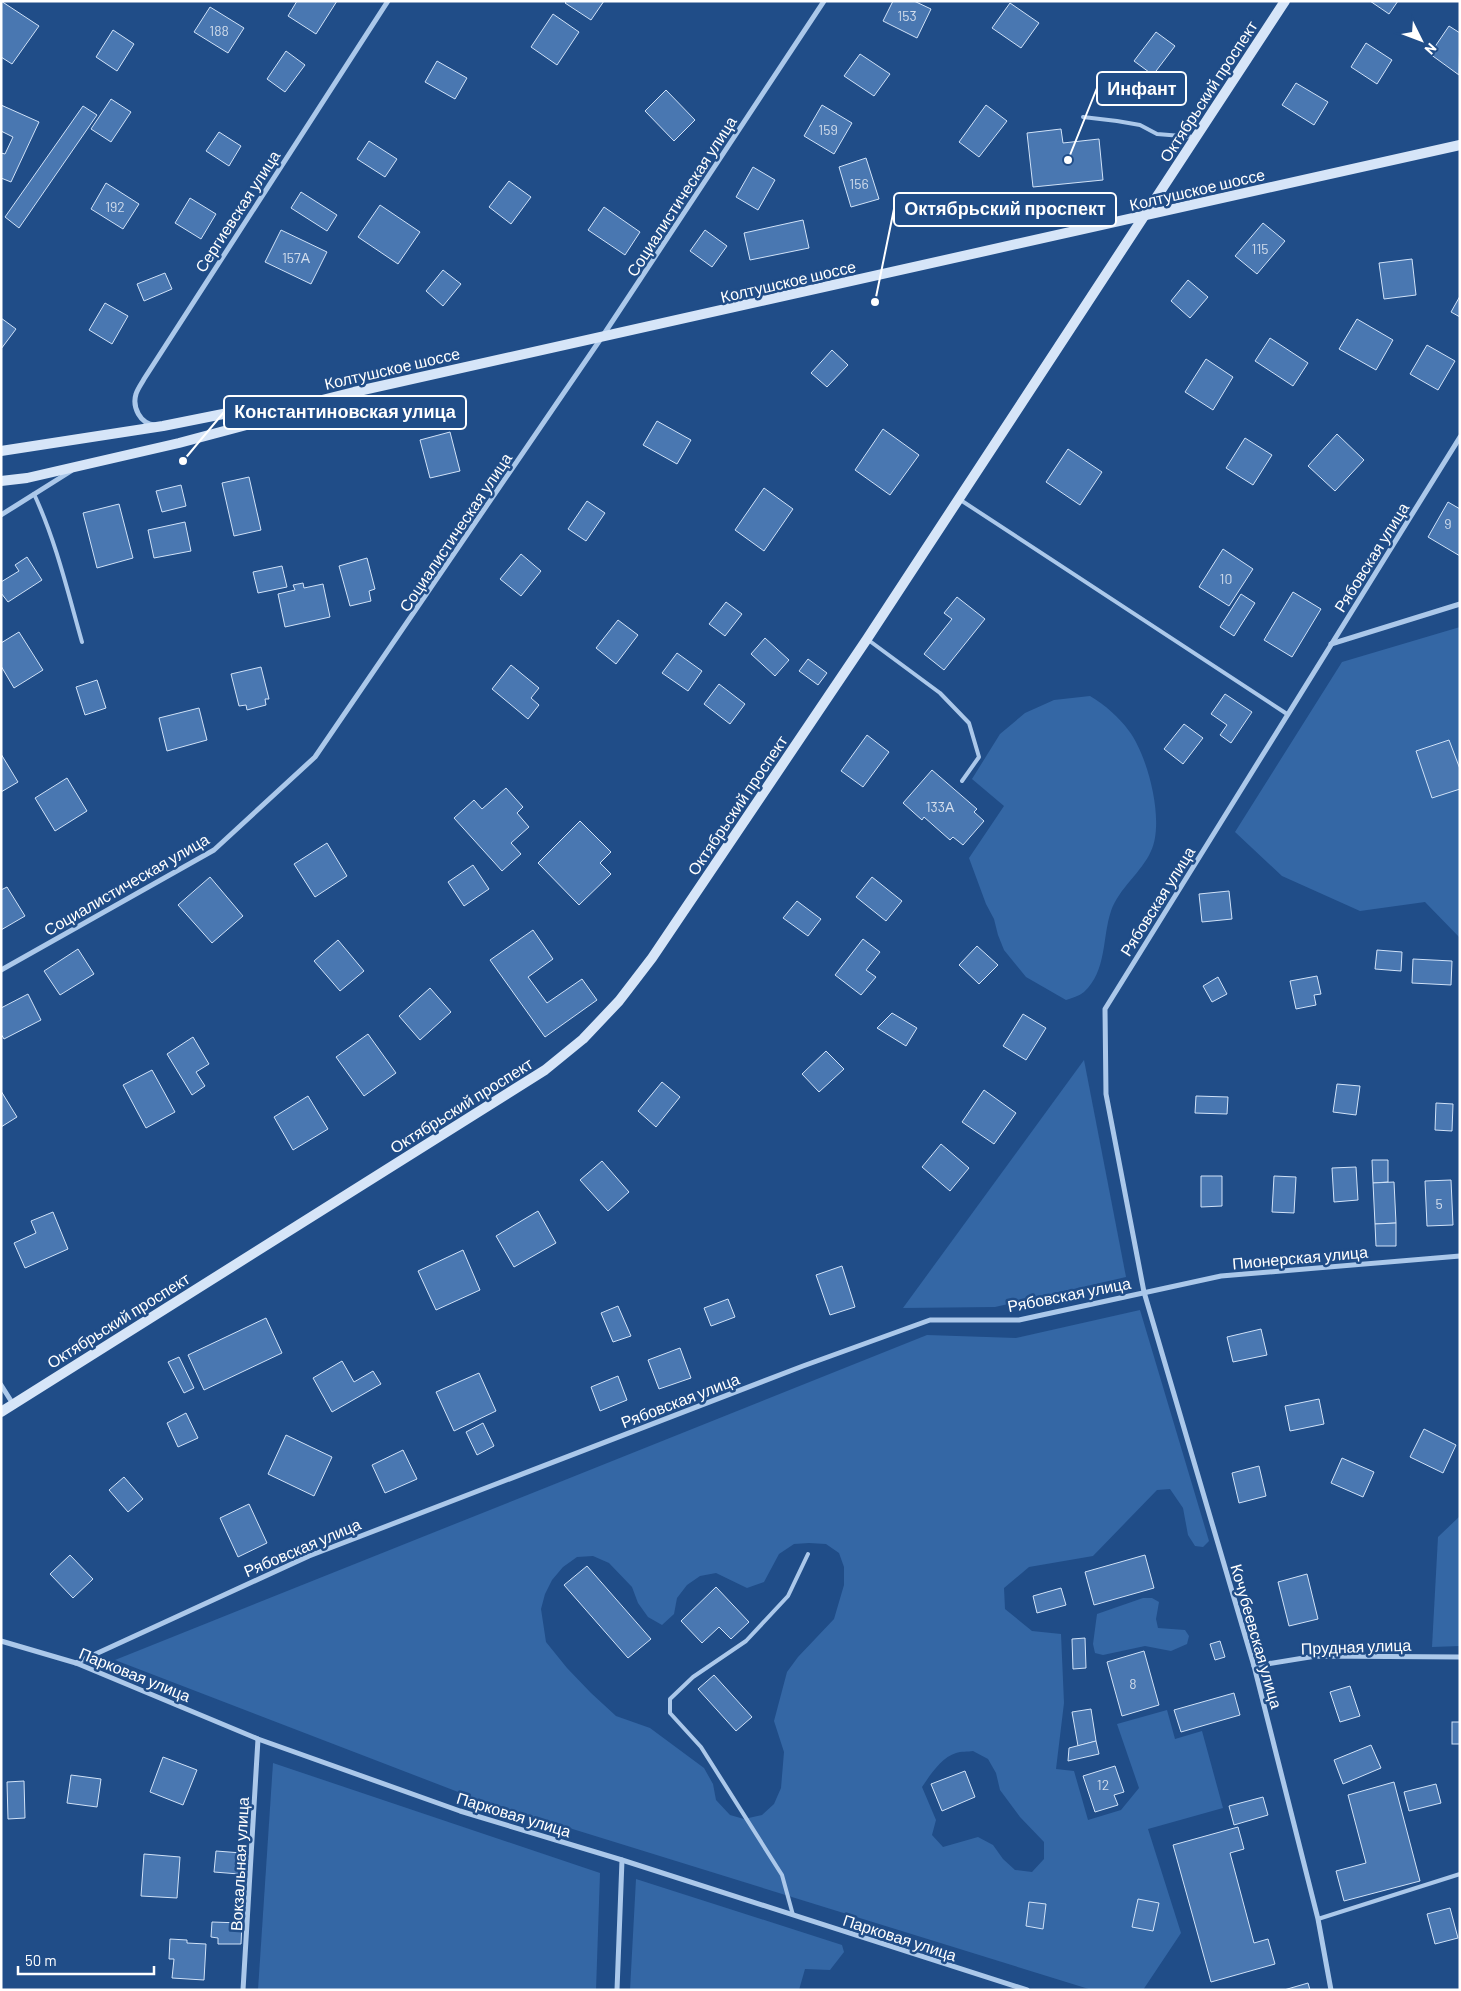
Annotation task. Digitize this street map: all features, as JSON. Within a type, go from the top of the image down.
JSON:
[{"type":"street","name":"Сергиевская улица","points":[[163,426],[150,425],[140,418],[135,407],[136,394],[281,165],[388,1]]},
{"type":"street","name":"Социалистическая улица","points":[[1,970],[214,850],[315,757],[602,337],[824,1]]},
{"type":"street","name":"Октябрьский проспект","points":[[1,1412],[545,1070],[583,1039],[620,1001],[652,958],[867,639],[1285,1]]},
{"type":"street","name":"Колтушское шоссе","points":[[1,481],[28,478],[179,443],[254,423],[298,406],[1460,145]]},
{"type":"street","name":"Колтушское шоссе","points":[[1,451],[163,426],[253,408],[298,406]]},
{"type":"street","name":"Рябовская улица","points":[[76,1663],[309,1556],[803,1366],[930,1320],[1019,1320],[1144,1292],[1106,1094],[1105,1009],[1460,437]]},
{"type":"street","points":[[1,515],[79,466]]},
{"type":"street","points":[[1331,644],[1460,604]]},
{"type":"street","name":"Пионерская улица","points":[[1144,1292],[1221,1276],[1460,1256]]},
{"type":"street","name":"Кочубеевская улица","points":[[1144,1292],[1254,1666],[1318,1919],[1331,1990]]},
{"type":"street","points":[[1,1385],[13,1404]]},
{"type":"street","name":"Парковая улица","points":[[1,1641],[76,1663],[258,1739],[460,1811],[622,1860],[1027,1990]]},
{"type":"street","name":"Прудная улица","points":[[1254,1666],[1316,1656],[1460,1656]]},
{"type":"street","name":"Вокзальная улица","points":[[243,1990],[258,1739]]},
{"type":"street","points":[[617,1990],[622,1860]]},
{"type":"lane","points":[[1083,117],[1140,125],[1157,134],[1196,138]]},
{"type":"lane","points":[[34,494],[43,514],[60,566],[82,642]]},
{"type":"lane","points":[[959,499],[1287,714]]},
{"type":"lane","points":[[867,639],[940,693],[969,723],[979,757],[962,782]]},
{"type":"lane","points":[[793,1915],[782,1875],[701,1747],[670,1713],[670,1699],[693,1676],[746,1641],[788,1596],[808,1554]]},
{"type":"lane","points":[[1318,1919],[1460,1874]]},
{"type":"shaded area","points":[[1460,627],[1460,938],[1425,902],[1360,911],[1282,876],[1235,832],[1342,662]]},
{"type":"shaded area","points":[[1090,696],[1116,716],[1136,742],[1148,772],[1152,790],[1155,807],[1155,839],[1147,859],[1119,895],[1111,911],[1103,954],[1097,974],[1084,992],[1066,1000],[1026,977],[1004,950],[994,919],[986,904],[969,858],[1004,806],[972,779],[1000,734],[1025,713],[1054,700]]},
{"type":"shaded area","points":[[1084,1060],[1126,1277],[995,1307],[903,1308]]},
{"type":"shaded area","points":[[1140,1310],[1209,1541],[1203,1547],[1195,1546],[1188,1535],[1183,1508],[1170,1489],[1157,1490],[1093,1556],[1029,1567],[1004,1588],[1005,1609],[1032,1631],[1061,1634],[1064,1703],[1056,1769],[1074,1771],[1088,1820],[1121,1810],[1139,1788],[1117,1724],[1167,1710],[1175,1739],[1202,1731],[1223,1808],[1148,1829],[1181,1933],[1143,1990],[1092,1990],[479,1800],[115,1660],[927,1335],[1016,1338]],"holes":[[[794,1544],[826,1544],[839,1553],[844,1567],[844,1585],[834,1619],[798,1657],[787,1672],[774,1721],[784,1752],[781,1788],[774,1804],[762,1815],[744,1819],[730,1815],[716,1800],[713,1784],[704,1768],[650,1728],[616,1716],[591,1693],[546,1642],[541,1609],[545,1594],[552,1580],[563,1567],[577,1557],[593,1556],[609,1563],[632,1587],[638,1603],[648,1617],[662,1625],[674,1614],[677,1598],[687,1585],[700,1576],[716,1573],[747,1588],[764,1582],[779,1554]],[[973,1751],[988,1759],[996,1773],[1000,1790],[1020,1817],[1044,1842],[1044,1859],[1032,1872],[1015,1870],[1003,1859],[993,1845],[978,1837],[943,1847],[932,1835],[936,1820],[922,1787],[946,1758],[958,1752]]]},
{"type":"shaded area","points":[[1460,1516],[1460,1646],[1432,1647],[1438,1537]]},
{"type":"shaded area","points":[[1143,1598],[1152,1598],[1159,1602],[1156,1619],[1158,1628],[1185,1630],[1189,1636],[1187,1644],[1171,1651],[1145,1646],[1103,1655],[1095,1653],[1093,1644],[1097,1614]]},
{"type":"shaded area","points":[[273,1763],[600,1873],[596,1990],[258,1990]]},
{"type":"shaded area","points":[[636,1879],[842,1945],[844,1952],[830,1970],[805,1969],[799,1990],[630,1990]]},
{"type":"building","points":[[1,1],[39,26],[12,64],[1,57]]},
{"type":"building","points":[[297,1],[337,1],[316,34],[288,16]]},
{"type":"building","points":[[567,1],[604,1],[591,20],[565,3]]},
{"type":"building","points":[[893,1],[914,1],[931,9],[917,38],[883,21]]},
{"type":"building","points":[[1370,1],[1398,1],[1389,14]]},
{"type":"building","points":[[1010,3],[1039,23],[1021,48],[992,28]]},
{"type":"building","points":[[210,7],[244,28],[228,53],[194,32]]},
{"type":"building","points":[[553,14],[579,32],[557,65],[531,47]]},
{"type":"building","points":[[1449,26],[1460,33],[1459,75],[1430,54]]},
{"type":"building","points":[[113,30],[134,44],[117,71],[96,57]]},
{"type":"building","points":[[1156,32],[1175,46],[1153,75],[1134,61]]},
{"type":"building","points":[[1366,43],[1392,60],[1377,84],[1351,67]]},
{"type":"building","points":[[286,51],[305,65],[285,92],[267,79]]},
{"type":"building","points":[[860,54],[890,74],[874,96],[844,76]]},
{"type":"building","points":[[437,61],[467,78],[455,99],[425,82]]},
{"type":"building","points":[[1296,83],[1328,102],[1314,125],[1282,105]]},
{"type":"building","points":[[666,90],[695,120],[674,141],[645,111]]},
{"type":"building","points":[[111,99],[131,112],[111,142],[91,129]]},
{"type":"building","points":[[1,105],[39,122],[11,182],[1,178],[1,153],[5,154],[13,137],[1,131]]},
{"type":"building","points":[[822,105],[852,123],[834,154],[804,136]]},
{"type":"building","points":[[986,105],[1007,121],[979,157],[959,142]]},
{"type":"building","points":[[83,106],[97,115],[19,228],[5,217]]},
{"type":"building","points":[[1061,129],[1063,143],[1099,139],[1103,180],[1033,187],[1027,133]]},
{"type":"building","points":[[219,132],[241,146],[229,166],[206,151]]},
{"type":"building","points":[[369,141],[397,159],[385,177],[357,159]]},
{"type":"building","points":[[866,158],[879,199],[851,207],[839,167]]},
{"type":"building","points":[[753,167],[775,180],[758,210],[736,197]]},
{"type":"building","points":[[509,181],[531,197],[511,224],[489,207]]},
{"type":"building","points":[[106,183],[139,204],[123,229],[91,209]]},
{"type":"building","points":[[301,192],[337,215],[327,231],[291,208]]},
{"type":"building","points":[[190,198],[216,214],[201,239],[175,223]]},
{"type":"building","points":[[380,205],[420,232],[398,264],[358,237]]},
{"type":"building","points":[[604,207],[640,232],[625,255],[588,230]]},
{"type":"building","points":[[803,220],[809,248],[750,260],[744,233]]},
{"type":"building","points":[[1263,223],[1285,241],[1257,274],[1235,256]]},
{"type":"building","points":[[281,230],[327,252],[311,284],[265,262]]},
{"type":"building","points":[[705,230],[727,246],[712,267],[690,251]]},
{"type":"building","points":[[1412,259],[1416,295],[1384,299],[1379,263]]},
{"type":"building","points":[[443,270],[461,284],[443,306],[426,291]]},
{"type":"building","points":[[165,273],[172,289],[144,301],[137,284]]},
{"type":"building","points":[[1188,280],[1208,297],[1190,318],[1171,301]]},
{"type":"building","points":[[1460,296],[1460,317],[1451,312]]},
{"type":"building","points":[[105,303],[128,316],[112,344],[89,330]]},
{"type":"building","points":[[1,318],[16,329],[1,349]]},
{"type":"building","points":[[1357,319],[1393,340],[1376,370],[1339,349]]},
{"type":"building","points":[[1270,338],[1308,363],[1293,386],[1255,361]]},
{"type":"building","points":[[1427,345],[1455,361],[1438,390],[1410,374]]},
{"type":"building","points":[[832,350],[848,365],[827,387],[811,373]]},
{"type":"building","points":[[1206,359],[1233,377],[1213,410],[1185,392]]},
{"type":"building","points":[[657,421],[691,440],[677,464],[643,445]]},
{"type":"building","points":[[883,429],[919,455],[890,495],[855,470]]},
{"type":"building","points":[[450,432],[460,471],[430,478],[420,440]]},
{"type":"building","points":[[1337,434],[1364,460],[1335,491],[1308,466]]},
{"type":"building","points":[[1245,438],[1272,455],[1253,485],[1226,468]]},
{"type":"building","points":[[1068,449],[1102,472],[1080,505],[1046,482]]},
{"type":"building","points":[[249,477],[261,530],[234,536],[222,483]]},
{"type":"building","points":[[181,485],[186,506],[162,512],[156,491]]},
{"type":"building","points":[[764,488],[793,509],[764,551],[735,530]]},
{"type":"building","points":[[587,501],[605,513],[586,541],[568,529]]},
{"type":"building","points":[[1448,502],[1460,509],[1460,556],[1428,537]]},
{"type":"building","points":[[119,504],[133,558],[97,568],[83,513]]},
{"type":"building","points":[[185,522],[191,551],[154,558],[148,530]]},
{"type":"building","points":[[1223,549],[1253,569],[1229,606],[1199,587]]},
{"type":"building","points":[[521,554],[541,571],[521,596],[500,579]]},
{"type":"building","points":[[27,557],[42,580],[8,602],[1,593],[1,582],[19,571],[15,565]]},
{"type":"building","points":[[367,558],[375,589],[369,591],[371,601],[350,606],[339,566]]},
{"type":"building","points":[[282,566],[287,587],[258,593],[253,572]]},
{"type":"building","points":[[303,583],[304,588],[323,584],[330,617],[285,627],[278,594],[295,590],[293,585]]},
{"type":"building","points":[[1293,592],[1321,609],[1292,657],[1264,640]]},
{"type":"building","points":[[1241,594],[1255,603],[1234,636],[1220,627]]},
{"type":"building","points":[[957,597],[985,619],[944,670],[924,654],[952,619],[944,613]]},
{"type":"building","points":[[726,602],[742,614],[725,636],[709,624]]},
{"type":"building","points":[[618,620],[638,635],[616,664],[596,648]]},
{"type":"building","points":[[19,632],[43,670],[14,688],[1,666],[1,643]]},
{"type":"building","points":[[765,638],[789,660],[775,676],[751,654]]},
{"type":"building","points":[[677,653],[702,671],[688,691],[662,673]]},
{"type":"building","points":[[808,659],[827,673],[818,685],[799,671]]},
{"type":"building","points":[[511,665],[539,688],[531,698],[539,705],[528,719],[492,689]]},
{"type":"building","points":[[261,667],[269,699],[265,699],[266,705],[247,710],[246,705],[239,706],[231,674]]},
{"type":"building","points":[[97,680],[106,708],[85,715],[76,687]]},
{"type":"building","points":[[719,684],[745,704],[730,724],[704,704]]},
{"type":"building","points":[[1225,694],[1252,712],[1231,743],[1220,735],[1227,725],[1211,714]]},
{"type":"building","points":[[199,708],[207,740],[167,751],[159,718]]},
{"type":"building","points":[[1184,724],[1203,738],[1183,764],[1164,749]]},
{"type":"building","points":[[867,735],[889,752],[863,787],[841,771]]},
{"type":"building","points":[[1449,740],[1460,769],[1460,789],[1432,798],[1416,751]]},
{"type":"building","points":[[1,754],[18,782],[1,792]]},
{"type":"building","points":[[932,770],[977,809],[974,812],[984,821],[963,845],[953,837],[950,840],[924,817],[922,820],[903,803]]},
{"type":"building","points":[[67,778],[87,811],[55,831],[35,798]]},
{"type":"building","points":[[506,788],[523,807],[517,813],[529,827],[511,843],[521,854],[502,871],[454,818],[474,800],[482,809]]},
{"type":"building","points":[[580,821],[611,852],[600,863],[611,874],[579,905],[538,863]]},
{"type":"building","points":[[327,843],[347,876],[315,897],[294,864]]},
{"type":"building","points":[[473,865],[489,889],[464,906],[448,882]]},
{"type":"building","points":[[210,877],[243,916],[212,943],[178,905]]},
{"type":"building","points":[[872,877],[902,901],[886,921],[856,897]]},
{"type":"building","points":[[7,887],[25,916],[1,930],[1,890]]},
{"type":"building","points":[[1229,891],[1232,919],[1202,922],[1199,894]]},
{"type":"building","points":[[797,901],[821,919],[808,936],[783,918]]},
{"type":"building","points":[[533,930],[553,959],[528,977],[547,1003],[582,979],[597,1000],[545,1037],[490,960]]},
{"type":"building","points":[[863,939],[880,952],[866,970],[876,977],[861,995],[835,975]]},
{"type":"building","points":[[338,940],[364,971],[340,991],[314,961]]},
{"type":"building","points":[[977,946],[998,965],[979,984],[959,965]]},
{"type":"building","points":[[78,949],[94,974],[60,995],[44,971]]},
{"type":"building","points":[[1377,950],[1402,952],[1401,971],[1375,969]]},
{"type":"building","points":[[1413,959],[1452,961],[1451,985],[1412,983]]},
{"type":"building","points":[[1317,976],[1321,994],[1314,995],[1316,1005],[1296,1009],[1290,981]]},
{"type":"building","points":[[1218,977],[1227,994],[1212,1002],[1203,986]]},
{"type":"building","points":[[430,988],[451,1012],[420,1040],[399,1016]]},
{"type":"building","points":[[28,994],[41,1020],[4,1039],[1,1034],[1,1008]]},
{"type":"building","points":[[892,1013],[917,1028],[906,1046],[877,1028]]},
{"type":"building","points":[[1023,1014],[1046,1028],[1026,1060],[1003,1046]]},
{"type":"building","points":[[368,1034],[396,1073],[364,1096],[336,1057]]},
{"type":"building","points":[[193,1037],[209,1064],[196,1072],[205,1086],[192,1095],[167,1054]]},
{"type":"building","points":[[826,1051],[844,1069],[819,1092],[802,1074]]},
{"type":"building","points":[[152,1070],[175,1112],[146,1128],[123,1085]]},
{"type":"building","points":[[662,1082],[680,1097],[656,1127],[638,1111]]},
{"type":"building","points":[[1337,1084],[1360,1086],[1356,1115],[1333,1112]]},
{"type":"building","points":[[984,1090],[1016,1113],[994,1144],[962,1122]]},
{"type":"building","points":[[1,1091],[17,1117],[1,1127]]},
{"type":"building","points":[[308,1096],[328,1129],[293,1150],[274,1117]]},
{"type":"building","points":[[1196,1096],[1228,1097],[1227,1114],[1195,1113]]},
{"type":"building","points":[[1436,1103],[1453,1104],[1452,1131],[1435,1130]]},
{"type":"building","points":[[941,1144],[969,1168],[950,1191],[922,1167]]},
{"type":"building","points":[[1372,1160],[1388,1160],[1388,1182],[1373,1183]]},
{"type":"building","points":[[602,1161],[629,1192],[608,1211],[580,1180]]},
{"type":"building","points":[[1356,1167],[1358,1200],[1334,1202],[1332,1168]]},
{"type":"building","points":[[1201,1176],[1222,1176],[1222,1206],[1201,1207]]},
{"type":"building","points":[[1274,1176],[1296,1177],[1294,1213],[1272,1212]]},
{"type":"building","points":[[1451,1180],[1453,1225],[1427,1226],[1425,1181]]},
{"type":"building","points":[[1394,1182],[1396,1223],[1375,1224],[1373,1183]]},
{"type":"building","points":[[538,1211],[556,1243],[514,1267],[496,1236]]},
{"type":"building","points":[[53,1212],[68,1249],[25,1268],[14,1243],[36,1233],[31,1221]]},
{"type":"building","points":[[1396,1223],[1396,1246],[1376,1246],[1375,1224]]},
{"type":"building","points":[[463,1250],[480,1290],[436,1310],[418,1271]]},
{"type":"building","points":[[842,1266],[855,1307],[830,1315],[816,1275]]},
{"type":"building","points":[[728,1299],[735,1317],[711,1326],[704,1308]]},
{"type":"building","points":[[618,1306],[631,1336],[613,1342],[601,1313]]},
{"type":"building","points":[[266,1318],[282,1353],[204,1390],[188,1355]]},
{"type":"building","points":[[1261,1329],[1267,1355],[1233,1362],[1227,1337]]},
{"type":"building","points":[[680,1348],[691,1378],[659,1389],[648,1360]]},
{"type":"building","points":[[179,1357],[194,1388],[184,1393],[168,1362]]},
{"type":"building","points":[[342,1361],[354,1382],[373,1371],[381,1384],[332,1412],[313,1378]]},
{"type":"building","points":[[479,1373],[496,1411],[454,1431],[436,1392]]},
{"type":"building","points":[[618,1376],[627,1400],[600,1411],[591,1387]]},
{"type":"building","points":[[1319,1399],[1324,1424],[1290,1431],[1285,1406]]},
{"type":"building","points":[[186,1413],[198,1438],[178,1447],[167,1423]]},
{"type":"building","points":[[483,1423],[494,1446],[477,1455],[466,1432]]},
{"type":"building","points":[[1424,1429],[1456,1445],[1443,1473],[1410,1457]]},
{"type":"building","points":[[286,1435],[332,1457],[314,1496],[268,1474]]},
{"type":"building","points":[[403,1450],[417,1479],[385,1493],[372,1465]]},
{"type":"building","points":[[1342,1458],[1374,1472],[1363,1497],[1331,1483]]},
{"type":"building","points":[[1259,1466],[1266,1496],[1239,1503],[1232,1473]]},
{"type":"building","points":[[124,1477],[143,1499],[128,1512],[109,1490]]},
{"type":"building","points":[[249,1504],[267,1543],[238,1557],[220,1518]]},
{"type":"building","points":[[70,1555],[93,1579],[73,1598],[50,1574]]},
{"type":"building","points":[[1145,1555],[1154,1588],[1094,1605],[1085,1572]]},
{"type":"building","points":[[587,1566],[651,1639],[628,1658],[564,1585]]},
{"type":"building","points":[[1307,1574],[1318,1619],[1289,1626],[1278,1582]]},
{"type":"building","points":[[716,1587],[749,1622],[731,1639],[719,1627],[702,1643],[681,1621]]},
{"type":"building","points":[[1061,1588],[1066,1605],[1037,1613],[1033,1596]]},
{"type":"building","points":[[1085,1638],[1086,1668],[1073,1669],[1072,1639]]},
{"type":"building","points":[[1220,1641],[1225,1657],[1215,1660],[1210,1644]]},
{"type":"building","points":[[1144,1651],[1159,1705],[1122,1716],[1107,1662]]},
{"type":"building","points":[[714,1675],[752,1717],[736,1731],[698,1689]]},
{"type":"building","points":[[1350,1686],[1360,1716],[1340,1722],[1330,1692]]},
{"type":"building","points":[[1234,1693],[1240,1715],[1181,1732],[1174,1710]]},
{"type":"building","points":[[1091,1709],[1096,1741],[1078,1746],[1072,1712]]},
{"type":"building","points":[[1452,1722],[1460,1722],[1460,1744],[1452,1744]]},
{"type":"building","points":[[1096,1741],[1099,1754],[1068,1761],[1069,1748]]},
{"type":"building","points":[[1371,1745],[1381,1768],[1343,1784],[1334,1760]]},
{"type":"building","points":[[163,1757],[197,1770],[183,1805],[150,1792]]},
{"type":"building","points":[[1115,1766],[1124,1792],[1114,1795],[1118,1805],[1095,1812],[1083,1776]]},
{"type":"building","points":[[965,1771],[975,1797],[942,1811],[931,1784]]},
{"type":"building","points":[[71,1775],[101,1779],[97,1807],[67,1803]]},
{"type":"building","points":[[24,1781],[25,1818],[8,1819],[7,1782]]},
{"type":"building","points":[[1394,1782],[1420,1881],[1344,1901],[1336,1871],[1366,1863],[1348,1795]]},
{"type":"building","points":[[1436,1784],[1441,1803],[1409,1811],[1404,1792]]},
{"type":"building","points":[[1263,1797],[1268,1815],[1234,1825],[1229,1806]]},
{"type":"building","points":[[1238,1827],[1244,1849],[1230,1853],[1254,1943],[1268,1939],[1275,1964],[1211,1982],[1173,1845]]},
{"type":"building","points":[[216,1851],[242,1853],[239,1874],[214,1872]]},
{"type":"building","points":[[144,1854],[180,1857],[177,1898],[141,1896]]},
{"type":"building","points":[[1138,1899],[1159,1903],[1153,1931],[1132,1927]]},
{"type":"building","points":[[1029,1902],[1046,1904],[1043,1929],[1026,1926]]},
{"type":"building","points":[[1450,1908],[1458,1938],[1435,1944],[1427,1914]]},
{"type":"building","points":[[212,1922],[242,1923],[241,1944],[218,1944],[218,1938],[211,1937]]},
{"type":"building","points":[[170,1939],[187,1940],[187,1943],[206,1944],[204,1980],[172,1978],[174,1959],[169,1959]]},
{"type":"building","points":[[1308,1983],[1310,1990],[1284,1990]]},
{"type":"place","name":"Инфант","points":[[1068,160]]},
{"type":"place","name":"Октябрьский проспект","points":[[875,302]]},
{"type":"place","name":"Константиновская улица","points":[[183,461]]}]
